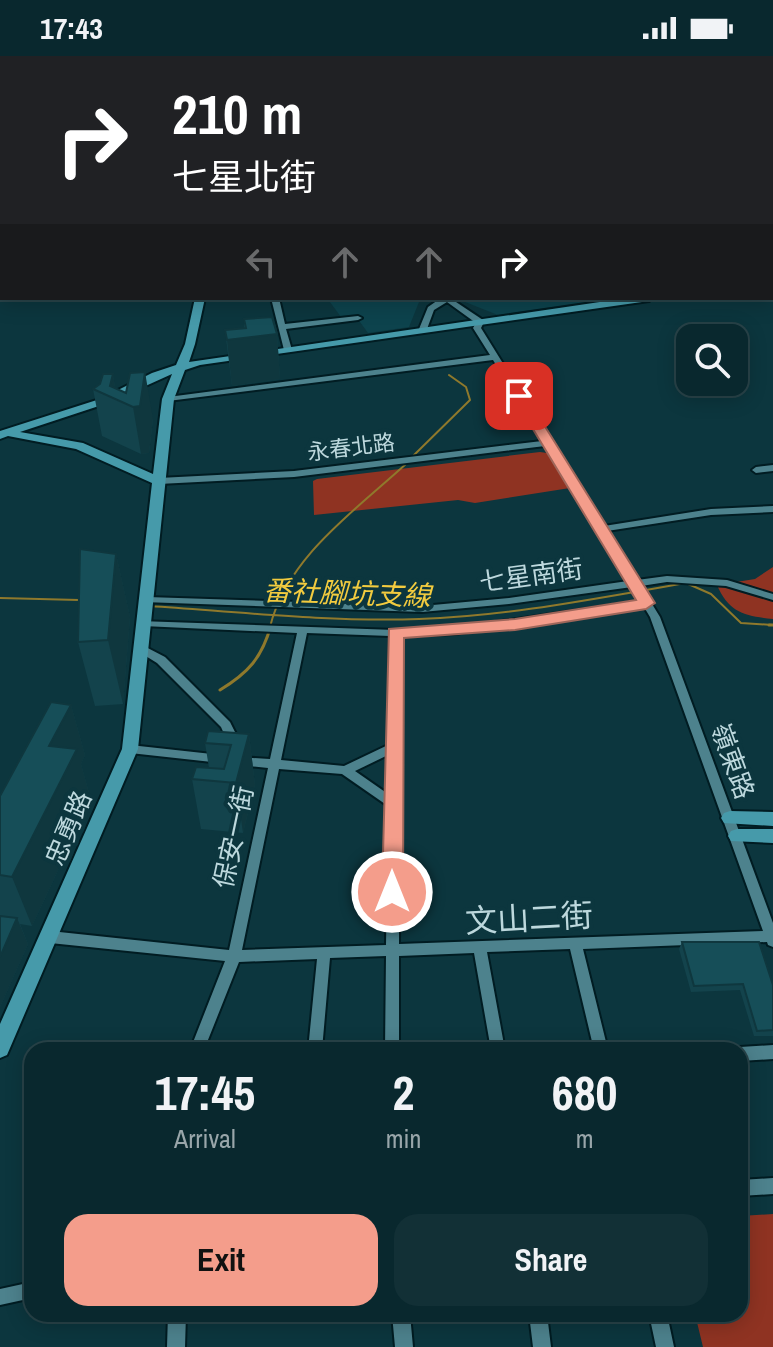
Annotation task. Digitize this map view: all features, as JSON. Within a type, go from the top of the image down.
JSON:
[{"type":"street","name":"忠勇路","points":[[0,1048],[130,749],[168,399],[190,344],[200,300]]},
{"type":"street","points":[[275,300],[288,350]]},
{"type":"street","points":[[423,329],[431,309],[443,300]]},
{"type":"street","points":[[449,300],[480,322]]},
{"type":"street","points":[[23,432],[104,401],[180,366],[635,300]]},
{"type":"street","points":[[282,327],[358,318]]},
{"type":"street","name":"嶺東路","points":[[480,322],[477,328],[602,529],[665,639],[772,938]]},
{"type":"street","points":[[168,399],[495,357]]},
{"type":"street","points":[[40,431],[114,404],[160,381],[180,366]]},
{"type":"street","name":"永春北路","points":[[2,437],[40,431],[116,450],[137,460],[159,481]]},
{"type":"street","name":"永春北路","points":[[23,432],[79,446],[159,481],[294,474],[546,443]]},
{"type":"street","points":[[756,470],[773,468]]},
{"type":"street","points":[[602,529],[711,512],[773,509]]},
{"type":"street","points":[[145,611],[303,629],[395,633],[515,624],[698,580],[727,583],[773,597]]},
{"type":"street","name":"七星南街","points":[[145,611],[422,609],[640,593]]},
{"type":"street","name":"保安一街","points":[[200,1042],[234,956],[303,629]]},
{"type":"street","points":[[392,1042],[391,802],[395,633]]},
{"type":"street","points":[[140,648],[161,660],[226,725],[231,736],[228,760]]},
{"type":"street","points":[[130,749],[345,770],[393,748]]},
{"type":"street","points":[[345,770],[391,802]]},
{"type":"street","points":[[730,818],[773,819]]},
{"type":"street","points":[[737,836],[773,836]]},
{"type":"street","name":"文山二街","points":[[50,937],[234,956],[772,938]]},
{"type":"street","points":[[575,944],[599,1042]]},
{"type":"street","points":[[480,949],[497,1042]]},
{"type":"street","points":[[316,1042],[324,954]]},
{"type":"street","points":[[748,1054],[773,1052]]},
{"type":"street","points":[[748,1188],[773,1186]]},
{"type":"street","points":[[0,1297],[24,1292]]},
{"type":"street","points":[[176,1347],[177,1322]]},
{"type":"street","points":[[402,1322],[404,1347]]},
{"type":"street","points":[[539,1322],[542,1347]]},
{"type":"street","points":[[660,1322],[665,1347]]},
{"type":"shaded area","points":[[328,300],[425,300],[419,302],[409,327],[368,333],[355,315],[341,317]]},
{"type":"shaded area","points":[[460,300],[604,300],[498,315]]},
{"type":"shaded area","points":[[547,453],[570,488],[475,503],[458,500],[314,515],[313,481],[317,479]]},
{"type":"shaded area","points":[[773,567],[773,619],[739,611],[727,602],[717,585],[755,579]]},
{"type":"shaded area","points":[[773,1214],[773,1347],[703,1347],[697,1322],[748,1322],[748,1216]]},
{"type":"building","points":[[272,317],[277,334],[227,340],[225,330],[246,328],[244,319]]},
{"type":"building","points":[[145,372],[140,406],[133,407],[93,389],[100,384],[103,374],[113,374],[110,386],[126,393],[130,373]]},
{"type":"building","points":[[80,549],[116,554],[108,640],[78,642]]},
{"type":"building","points":[[51,702],[71,705],[49,746],[77,749],[12,877],[0,875],[0,796]]},
{"type":"building","points":[[208,731],[249,734],[236,783],[192,779],[196,767],[224,769],[231,745],[205,743]]},
{"type":"building","points":[[0,916],[17,918],[0,957]]},
{"type":"building","points":[[682,942],[759,942],[773,985],[773,1030],[757,1031],[743,984],[694,986]]},
{"type":"waterway","points":[[412,457],[470,400],[466,387],[449,375]]},
{"type":"waterway","points":[[274,615],[292,578],[308,556],[346,517],[407,463]]},
{"type":"waterway","name":"番社腳坑支線","points":[[274,615],[385,620],[453,617],[520,610],[686,583],[711,594],[741,623],[773,625],[769,625]]},
{"type":"waterway","name":"番社腳坑支線","points":[[0,598],[79,600]]},
{"type":"waterway","name":"番社腳坑支線","points":[[150,606],[274,615]]},
{"type":"waterway","points":[[270,627],[274,615]]},
{"type":"waterway","points":[[220,690],[253,664],[271,625]]},
{"type":"route","points":[[392,892],[395,633],[454,631],[515,624],[646,603],[519,396]]}]
